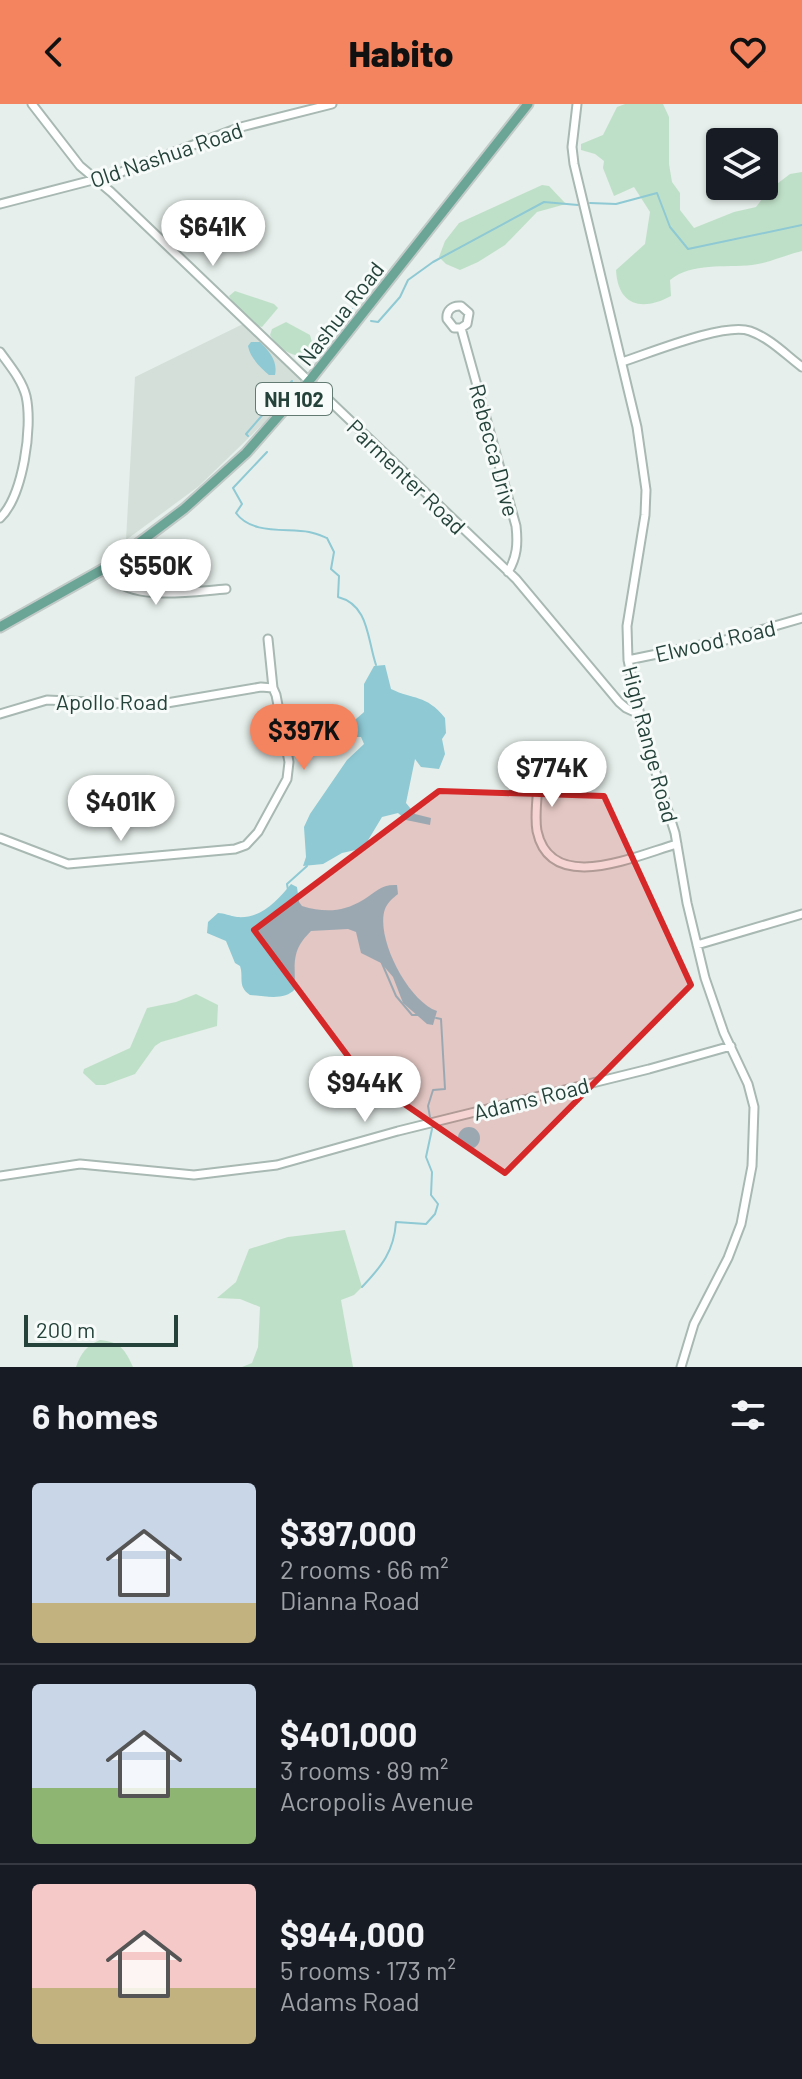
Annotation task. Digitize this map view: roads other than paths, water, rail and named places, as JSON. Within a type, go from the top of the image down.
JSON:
[{"type":"main road","name":"Nashua Road","points":[[0,627],[104,569],[220,478],[266,432],[310,380],[528,104]]},
{"type":"street","name":"Parmenter Road","points":[[32,104],[80,166],[310,380],[337,410],[508,572],[536,601],[619,702],[639,714]]},
{"type":"street","name":"Old Nashua Road","points":[[0,204],[96,180],[298,108],[332,104]]},
{"type":"street","name":"High Range Road","points":[[577,104],[573,157],[637,427],[646,492],[627,626],[628,660],[639,714],[677,844],[683,885],[715,1011],[748,1084],[754,1107],[749,1190],[737,1235],[695,1322],[681,1367]]},
{"type":"street","name":"Rebecca Drive","points":[[461,328],[516,526],[518,544],[508,572]]},
{"type":"street","points":[[622,362],[738,328],[761,336],[802,367]]},
{"type":"street","points":[[0,352],[23,387],[28,416],[18,488],[0,518]]},
{"type":"street","points":[[104,569],[118,583],[136,589],[164,593],[226,589]]},
{"type":"street","name":"Elwood Road","points":[[628,660],[730,639],[802,618]]},
{"type":"street","points":[[0,838],[62,863],[74,864],[235,849],[246,845],[258,832],[285,785],[288,773],[268,639]]},
{"type":"street","name":"Apollo Road","points":[[0,714],[47,700],[155,705],[261,687],[273,688]]},
{"type":"street","points":[[538,786],[538,835],[544,848],[562,864],[592,868],[677,844]]},
{"type":"street","points":[[697,945],[802,914]]},
{"type":"street","name":"Adams Road","points":[[0,1176],[80,1164],[194,1175],[277,1165],[731,1046]]},
{"type":"water","points":[[251,342],[260,342],[269,353],[274,361],[275,375],[269,375],[253,359],[248,346]]},
{"type":"water","points":[[385,665],[391,689],[425,701],[445,718],[446,733],[442,739],[445,754],[439,769],[421,767],[415,759],[406,803],[415,814],[431,818],[430,825],[406,820],[398,813],[382,817],[360,849],[342,853],[323,864],[303,866],[306,857],[304,827],[310,814],[347,760],[364,744],[361,737],[345,737],[345,747],[337,753],[339,735],[364,712],[364,684],[374,666]]},
{"type":"water","points":[[291,884],[297,887],[302,906],[318,910],[348,907],[383,887],[397,885],[398,894],[385,909],[383,921],[389,951],[415,995],[437,1011],[433,1025],[427,1024],[403,1003],[393,977],[381,963],[361,953],[356,932],[348,929],[311,931],[297,951],[295,989],[291,993],[274,997],[246,992],[240,966],[235,963],[226,941],[207,933],[208,922],[218,913],[246,917],[261,912]]},
{"type":"water","points":[[469,1127],[477,1130],[480,1138],[477,1146],[469,1149],[461,1146],[458,1138],[461,1130]]},
{"type":"waterway","points":[[590,203],[616,204],[657,193],[670,227],[688,249],[802,225]]},
{"type":"waterway","points":[[371,321],[378,322],[400,297],[408,280],[433,262],[544,202],[578,205]]},
{"type":"waterway","points":[[305,363],[331,326],[352,309]]},
{"type":"waterway","points":[[248,436],[246,434],[292,381]]},
{"type":"waterway","points":[[267,452],[233,488],[242,504],[236,513],[260,528],[309,532],[327,538],[334,552],[331,569],[339,576],[338,597],[356,607],[361,615],[376,665]]},
{"type":"waterway","points":[[288,890],[287,884],[307,866]]},
{"type":"waterway","points":[[381,961],[396,996],[412,1015],[418,1015]]},
{"type":"waterway","points":[[430,1117],[428,1106],[433,1090],[445,1089],[441,1019],[436,1018]]},
{"type":"waterway","points":[[362,1287],[386,1258],[396,1222],[426,1224],[435,1214],[438,1204],[431,1195],[432,1172],[426,1157],[432,1129]]}]
